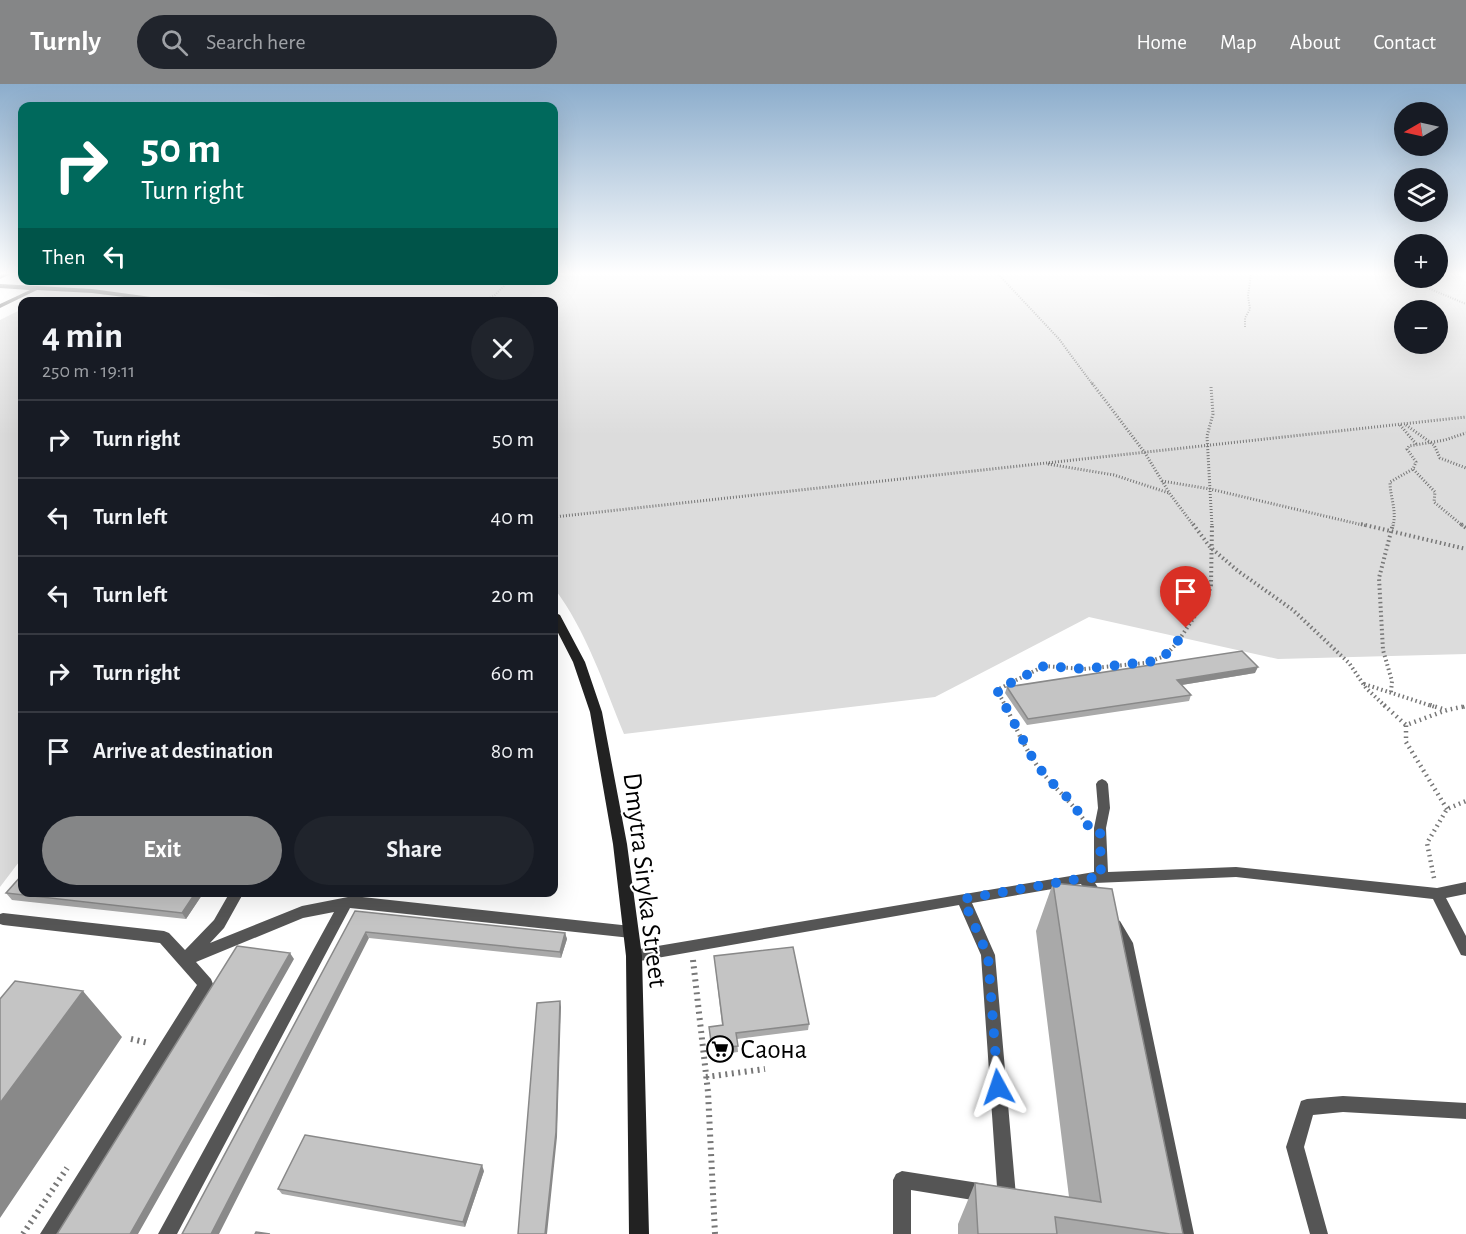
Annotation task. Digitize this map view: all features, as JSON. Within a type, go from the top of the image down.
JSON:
[{"type":"street","name":"Dmytra Siryka Street","points":[[558,623],[579,662],[596,712],[620,844],[634,956],[639,1234]]},
{"type":"lane","points":[[1101,878],[1100,828],[1104,808],[1102,784]]},
{"type":"lane","points":[[634,956],[1084,878],[1236,872],[1437,894],[1466,888]]},
{"type":"lane","points":[[1084,878],[1126,943],[1185,1234]]},
{"type":"lane","points":[[1437,894],[1466,950]]},
{"type":"lane","points":[[185,960],[219,924],[234,897]]},
{"type":"lane","points":[[902,1234],[902,1180],[1006,1196],[988,956],[963,899]]},
{"type":"lane","points":[[185,960],[302,912],[353,902],[631,932]]},
{"type":"lane","points":[[167,1234],[345,905]]},
{"type":"lane","points":[[3,919],[164,937],[206,984],[49,1234]]},
{"type":"lane","points":[[1319,1234],[1294,1148],[1307,1107],[1343,1104],[1466,1111]]},
{"type":"path","points":[[1048,328],[1145,453],[1170,494],[1210,548],[1293,610],[1349,663],[1364,684],[1406,725],[1406,742],[1447,809]]},
{"type":"path","points":[[1100,828],[1087,825],[1071,801],[1046,777],[1017,732],[997,690],[1044,666],[1084,669],[1145,663],[1165,656],[1182,636],[1208,596],[1211,585],[1212,531],[1207,436],[1213,414],[1211,387]]},
{"type":"path","points":[[558,517],[1466,417]]},
{"type":"path","points":[[1400,425],[1407,430],[1417,445]]},
{"type":"path","points":[[1406,425],[1431,443],[1440,458],[1466,468]]},
{"type":"path","points":[[1391,692],[1392,681],[1383,650],[1379,578],[1395,507],[1390,482],[1413,469],[1416,462],[1407,449],[1409,446],[1431,443],[1466,433]]},
{"type":"path","points":[[1043,464],[1114,475],[1170,494]]},
{"type":"path","points":[[1413,469],[1435,492],[1434,502],[1466,528]]},
{"type":"path","points":[[1162,481],[1210,489],[1466,549]]},
{"type":"path","points":[[1364,684],[1447,710]]},
{"type":"path","points":[[1406,725],[1447,710],[1466,706]]},
{"type":"path","points":[[1437,894],[1427,843],[1447,809],[1466,801]]},
{"type":"path","points":[[703,956],[692,957],[706,1077],[715,1234]]},
{"type":"path","points":[[706,1077],[765,1068]]},
{"type":"shaded area","points":[[0,328],[18,328],[18,863],[0,887]]},
{"type":"shaded area","points":[[558,328],[1394,328],[1394,354],[1448,354],[1448,328],[1466,328],[1466,654],[1278,659],[1089,617],[935,697],[624,734],[602,677],[576,622],[558,594]]},
{"type":"building","points":[[1242,651],[1258,667],[1177,680],[1191,695],[1028,719],[1007,687]]},
{"type":"building","points":[[18,880],[18,894],[6,893]]},
{"type":"building","points":[[1053,883],[1112,889],[1183,1234],[1055,1217],[1057,1234],[978,1234],[975,1183],[1101,1202]]},
{"type":"building","points":[[41,897],[193,897],[182,913]]},
{"type":"building","points":[[355,911],[565,933],[560,952],[366,932],[211,1234],[182,1234]]},
{"type":"building","points":[[237,946],[290,953],[130,1234],[57,1234]]},
{"type":"building","points":[[793,947],[809,1024],[736,1033],[738,1046],[721,1048],[711,1041],[709,1027],[723,1025],[714,956]]},
{"type":"building","points":[[15,981],[83,991],[0,1103],[0,999]]},
{"type":"building","points":[[560,1001],[556,1132],[545,1234],[518,1234],[537,1003]]},
{"type":"building","points":[[305,1135],[482,1165],[463,1222],[278,1189]]},
{"type":"place","name":"Саона","points":[[720,1049]]},
{"type":"route","points":[[998,1087],[988,956],[963,899],[1084,878],[1101,878],[1100,828],[1087,825],[1071,801],[1046,777],[1017,732],[997,690],[1044,666],[1084,669],[1156,661],[1172,650],[1186,628]]}]
